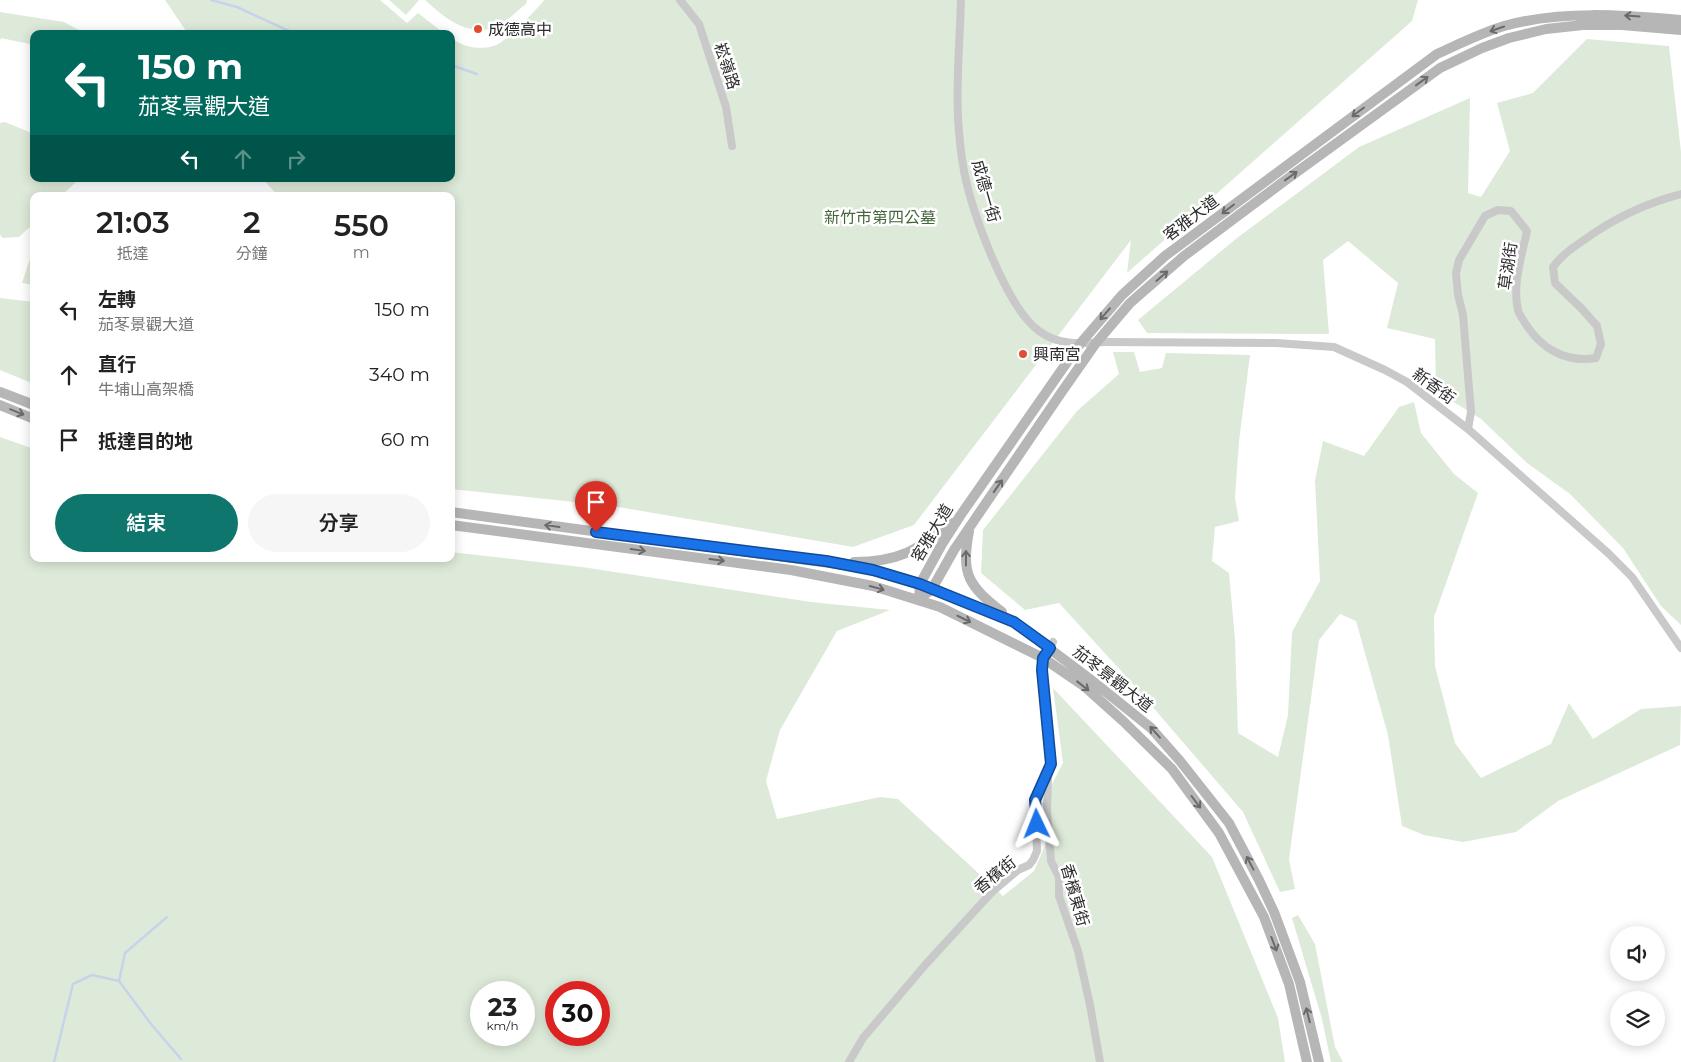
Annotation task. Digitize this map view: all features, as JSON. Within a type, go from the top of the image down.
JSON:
[{"type":"street","name":"崧嶺路","points":[[680,0],[699,24],[726,107],[732,146]]},
{"type":"street","name":"成德一街","points":[[961,0],[958,118],[964,172],[977,216],[992,257],[1008,291],[1023,316],[1038,331],[1053,339],[1067,344],[1079,345]]},
{"type":"street","points":[[1545,23],[1616,15],[1681,20]]},
{"type":"street","name":"客雅大道","points":[[919,600],[920,584],[960,516],[1079,345],[1122,295],[1165,256],[1437,54],[1502,27],[1545,23]]},
{"type":"street","name":"客雅大道","points":[[919,600],[932,589],[970,526],[1096,343],[1130,303],[1184,256],[1440,68],[1482,48],[1545,23]]},
{"type":"street","points":[[1545,23],[1622,25],[1681,30]]},
{"type":"street","name":"草湖街","points":[[1468,429],[1471,412],[1463,315],[1458,295],[1456,273],[1459,260],[1486,216],[1498,210],[1511,211],[1527,230],[1519,268],[1517,293],[1518,311],[1530,330],[1548,349],[1565,357],[1583,360],[1596,358],[1601,344],[1597,326],[1556,283],[1553,268],[1561,256],[1618,217],[1663,198],[1681,194]]},
{"type":"street","name":"新香街","points":[[1079,345],[1096,343],[1276,343],[1334,347],[1407,382],[1468,429],[1608,553],[1632,577],[1681,648]]},
{"type":"street","points":[[0,392],[30,403]]},
{"type":"street","points":[[0,405],[30,417]]},
{"type":"street","name":"茄苳景觀大道","points":[[455,513],[826,561],[859,567],[920,584],[1014,622],[1051,645],[1151,728],[1229,823],[1274,912],[1300,982],[1319,1062]]},
{"type":"street","points":[[826,561],[867,562],[891,559],[922,546],[960,516]]},
{"type":"street","points":[[970,526],[965,555],[966,572],[973,586],[982,596],[1014,622]]},
{"type":"street","name":"茄苳景觀大道","points":[[455,527],[791,570],[873,586],[940,607],[1043,658],[1084,686],[1172,769],[1220,833],[1267,925],[1289,984],[1307,1062]]},
{"type":"street","points":[[1043,658],[1051,645]]},
{"type":"street","name":"香檳街","points":[[849,1062],[863,1038],[946,942],[992,892],[1033,860],[1037,851],[1035,800],[1051,764],[1042,670],[1043,658]]},
{"type":"street","name":"香檳東街","points":[[1051,764],[1047,795],[1051,861],[1059,877],[1059,896],[1078,951],[1100,1062]]},
{"type":"green space","points":[[165,0],[380,0],[407,23],[418,13],[440,30],[185,30]]},
{"type":"green space","points":[[389,0],[419,0],[406,15]]},
{"type":"green space","points":[[425,0],[527,0],[526,4],[495,28],[474,30],[456,24]]},
{"type":"green space","name":"新竹市第四公墓","points":[[544,0],[1418,0],[1412,21],[1127,273],[1131,240],[914,525],[853,547],[612,506],[455,489],[455,192],[274,192],[266,182],[455,182],[455,40],[461,44],[478,48],[496,45],[538,8]]},
{"type":"green space","points":[[0,12],[64,22],[79,30],[30,30],[30,44],[1,38],[0,41]]},
{"type":"green space","points":[[1587,39],[1669,46],[1681,152],[1681,625],[1661,606],[1623,548],[1570,494],[1527,463],[1481,419],[1436,391],[1435,339],[1387,328],[1398,283],[1348,241],[1323,260],[1329,334],[1147,333],[1138,320],[1237,238],[1359,147],[1470,98],[1468,193],[1481,197],[1510,151],[1497,103],[1533,93]]},
{"type":"green space","points":[[5,122],[30,132],[30,182],[76,182],[65,192],[30,192],[30,227],[19,237],[3,238],[0,235],[0,123]]},
{"type":"green space","points":[[30,259],[30,284],[22,283]]},
{"type":"green space","points":[[0,298],[30,302],[30,382],[0,370]]},
{"type":"green space","points":[[1113,352],[1134,352],[1140,372],[1162,368],[1166,353],[1250,355],[1239,441],[1235,498],[1239,521],[1215,527],[1212,561],[1229,573],[1235,639],[1238,733],[1278,757],[1288,715],[1292,632],[1320,581],[1315,480],[1323,441],[1364,456],[1399,407],[1414,402],[1421,433],[1454,474],[1478,493],[1434,617],[1435,666],[1455,743],[1481,778],[1551,744],[1569,703],[1593,739],[1641,709],[1681,706],[1680,745],[1558,801],[1516,832],[1463,842],[1424,835],[1402,826],[1388,735],[1356,621],[1340,614],[1319,640],[1289,859],[1295,889],[1280,892],[1243,812],[1132,683],[1059,603],[1025,610],[981,573],[983,530],[1077,411],[1119,374]]},
{"type":"green space","points":[[0,437],[30,448],[30,562],[455,562],[455,552],[582,567],[811,602],[890,610],[837,631],[780,730],[766,781],[777,819],[880,797],[898,799],[1003,896],[1034,871],[1046,843],[1042,803],[1063,763],[1053,688],[1212,857],[1278,1018],[1285,1062],[0,1062]]},
{"type":"green space","points":[[1298,915],[1315,944],[1335,1047],[1343,1062],[1331,1062],[1322,1019],[1292,918]]},
{"type":"waterway","points":[[211,0],[237,7],[287,30]]},
{"type":"waterway","points":[[455,66],[477,74]]},
{"type":"waterway","points":[[119,981],[125,953],[167,917]]},
{"type":"waterway","points":[[54,1062],[73,984],[92,975],[119,981],[151,1024],[181,1059]]},
{"type":"place","name":"成德高中","points":[[478,29]]},
{"type":"place","name":"興南宮","points":[[1023,354]]},
{"type":"route","points":[[596,532],[826,561],[859,567],[920,584],[1014,622],[1050,648],[1043,658],[1042,670],[1051,764],[1035,800],[1037,824]]}]
